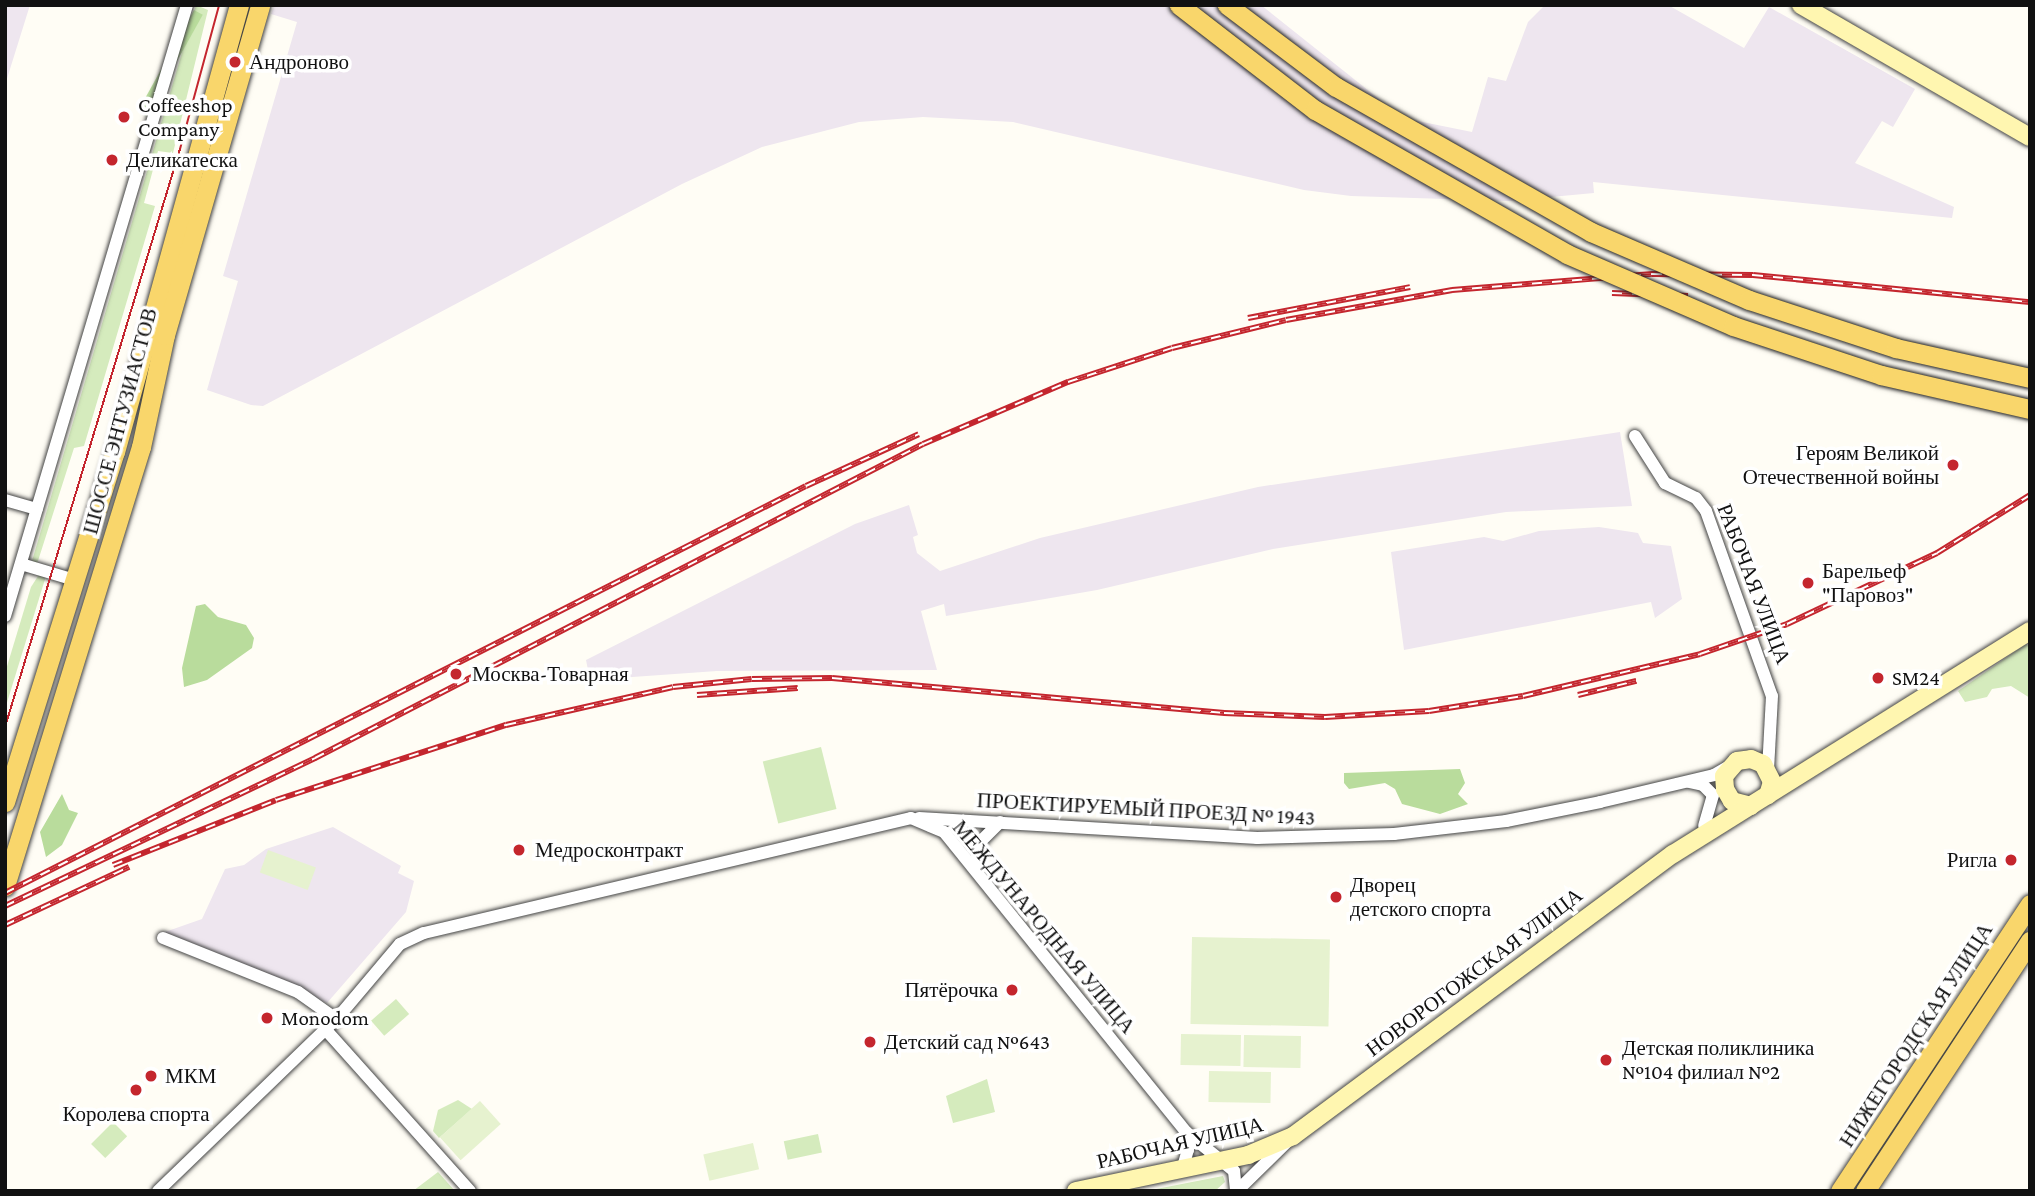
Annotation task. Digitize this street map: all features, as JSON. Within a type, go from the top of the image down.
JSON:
[{"type":"main road","name":"ШОССЕ ЭНТУЗИАСТОВ","points":[[5,802],[75,580],[239,5]]},
{"type":"main road","name":"ШОССЕ ЭНТУЗИАСТОВ","points":[[5,886],[141,447],[165,335],[260,5]]},
{"type":"main road","points":[[1180,5],[1315,110],[1567,254],[1745,330],[1881,375],[2030,409]]},
{"type":"main road","points":[[1227,5],[1336,86],[1591,232],[1749,300],[1896,348],[2030,378]]},
{"type":"main road","name":"НИЖЕГОРОДСКАЯ УЛИЦА","points":[[1840,1191],[2030,904]]},
{"type":"main road","name":"НИЖЕГОРОДСКАЯ УЛИЦА","points":[[1865,1191],[2030,941]]},
{"type":"street","points":[[5,616],[187,5]]},
{"type":"street","points":[[1801,5],[2030,137]]},
{"type":"street","name":"РАБОЧАЯ УЛИЦА","points":[[1635,436],[1665,483],[1696,498],[1706,511],[1772,696],[1768,733],[1769,772]]},
{"type":"street","points":[[5,500],[37,509]]},
{"type":"street","points":[[21,564],[75,580]]},
{"type":"street","name":"НОВОРОГОЖСКАЯ УЛИЦА","points":[[1236,1191],[1293,1136],[1689,844],[2030,631]]},
{"type":"street","points":[[1689,844],[1704,826],[1717,817],[1726,792],[1724,776],[1768,733]]},
{"type":"street","points":[[1738,762],[1757,761],[1769,772],[1790,781]]},
{"type":"street","name":"ПРОЕКТИРУЕМЫЙ ПРОЕЗД № 1943","points":[[911,818],[1257,838],[1394,834],[1506,821],[1708,776],[1738,762]]},
{"type":"street","points":[[1768,795],[1769,772]]},
{"type":"street","points":[[1708,776],[1738,804],[1751,806]]},
{"type":"street","points":[[1682,782],[1703,785],[1713,794],[1704,826]]},
{"type":"street","points":[[158,1191],[326,1030],[388,954],[424,933],[911,818]]},
{"type":"street","name":"МЕЖДУНАРОДНАЯ УЛИЦА","points":[[911,818],[944,832],[1186,1132],[1222,1159]]},
{"type":"street","points":[[974,868],[981,841],[1000,822]]},
{"type":"street","points":[[163,938],[298,992],[336,1019]]},
{"type":"street","points":[[326,1030],[470,1191]]},
{"type":"street","points":[[1183,1167],[1188,1150],[1186,1132]]},
{"type":"street","name":"РАБОЧАЯ УЛИЦА","points":[[1076,1191],[1269,1149],[1293,1136]]},
{"type":"street","points":[[1222,1159],[1234,1171],[1236,1191]]},
{"type":"shaded area","points":[[5,5],[30,5],[5,85]]},
{"type":"shaded area","points":[[274,5],[1261,5],[1403,118],[1472,132],[1488,77],[1506,81],[1528,22],[1545,5],[1668,5],[1744,48],[1769,7],[1915,89],[1893,127],[1882,121],[1855,163],[1954,207],[1952,218],[1593,182],[1594,193],[1509,201],[1351,196],[1304,190],[1013,122],[923,117],[859,122],[762,147],[682,184],[263,406],[251,405],[207,390],[238,281],[223,276],[297,22],[271,14]]},
{"type":"shaded area","points":[[1620,432],[1632,506],[1506,512],[1273,549],[1097,590],[946,616],[944,604],[921,611],[937,670],[717,671],[590,680],[586,660],[855,524],[909,505],[918,535],[913,537],[917,553],[940,571],[1040,538],[1258,487]]},
{"type":"shaded area","points":[[1599,527],[1638,533],[1643,543],[1671,546],[1682,599],[1655,618],[1651,602],[1404,650],[1391,552],[1484,537],[1503,541],[1539,531]]},
{"type":"shaded area","points":[[333,827],[401,866],[398,873],[414,881],[406,912],[327,1003],[162,933],[202,919],[225,869],[244,865],[266,849]]},
{"type":"green space","points":[[196,5],[208,10],[173,153],[158,151],[144,203],[155,206],[84,446],[74,448],[37,564],[32,561]]},
{"type":"green space","points":[[194,10],[203,15],[147,116],[138,111]]},
{"type":"green space","points":[[40,573],[46,576],[5,709],[5,673],[31,587]]},
{"type":"green space","points":[[205,604],[218,617],[246,625],[254,638],[252,648],[207,680],[184,687],[182,668],[196,606]]},
{"type":"green space","points":[[2026,644],[2030,647],[2030,698],[2011,686],[1992,689],[1987,697],[1965,702],[1958,691]]},
{"type":"green space","points":[[821,747],[836,809],[778,824],[763,762]]},
{"type":"green space","points":[[1460,769],[1465,783],[1458,794],[1468,804],[1440,814],[1402,804],[1395,789],[1385,783],[1349,789],[1344,783],[1344,773]]},
{"type":"green space","points":[[62,794],[69,810],[78,813],[62,845],[46,857],[40,832]]},
{"type":"green space","points":[[268,850],[316,867],[308,890],[260,873]]},
{"type":"green space","points":[[1192,937],[1330,939],[1328,1026],[1190,1024]]},
{"type":"green space","points":[[396,999],[409,1014],[384,1036],[371,1021]]},
{"type":"green space","points":[[1181,1034],[1241,1035],[1240,1066],[1180,1065]]},
{"type":"green space","points":[[1244,1035],[1301,1036],[1300,1068],[1243,1067]]},
{"type":"green space","points":[[1209,1071],[1271,1072],[1270,1103],[1208,1102]]},
{"type":"green space","points":[[987,1079],[995,1112],[953,1123],[946,1096]]},
{"type":"green space","points":[[458,1100],[472,1109],[439,1138],[433,1131],[438,1110]]},
{"type":"green space","points":[[480,1101],[501,1124],[461,1160],[440,1137]]},
{"type":"green space","points":[[113,1122],[127,1136],[105,1158],[91,1144]]},
{"type":"green space","points":[[818,1134],[822,1153],[788,1160],[784,1141]]},
{"type":"green space","points":[[753,1143],[759,1169],[709,1181],[703,1154]]},
{"type":"green space","points":[[438,1172],[455,1191],[413,1191]]},
{"type":"green space","points":[[1223,1176],[1225,1182],[1215,1191],[1146,1191]]},
{"type":"tram line","points":[[5,727],[180,149],[219,5]]},
{"type":"railway","points":[[5,906],[315,758],[923,444],[1068,382],[1172,348],[1286,320],[1452,290],[1652,274],[1753,275],[2030,302]]},
{"type":"railway","points":[[1248,318],[1410,287]]},
{"type":"railway","points":[[1612,293],[1688,296]]},
{"type":"railway","points":[[5,893],[806,486],[919,434]]},
{"type":"railway","points":[[113,865],[276,800],[506,725],[673,687],[752,679],[832,678],[1224,713],[1325,717],[1429,711],[1523,696],[1700,654],[1787,624],[1937,553],[2030,495]]},
{"type":"railway","points":[[1578,695],[1636,681]]},
{"type":"railway","points":[[697,695],[798,688]]},
{"type":"railway","points":[[5,925],[129,867]]},
{"type":"place","name":"Андроново","points":[[235,62]]},
{"type":"place","name":"Coffeeshop Company","points":[[124,117]]},
{"type":"place","name":"Деликатеска","points":[[112,160]]},
{"type":"place","name":"Героям Великой Отечественной войны","points":[[1953,465]]},
{"type":"place","name":"Барельеф \"Паровоз\"","points":[[1808,583]]},
{"type":"place","name":"Москва-Товарная","points":[[456,674]]},
{"type":"place","name":"SM24","points":[[1878,678]]},
{"type":"place","name":"Медросконтракт","points":[[519,850]]},
{"type":"place","name":"Ригла","points":[[2011,860]]},
{"type":"place","name":"Дворец детского спорта","points":[[1336,897]]},
{"type":"place","name":"Пятёрочка","points":[[1012,990]]},
{"type":"place","name":"Monodom","points":[[267,1018]]},
{"type":"place","name":"Детский сад №643","points":[[870,1042]]},
{"type":"place","name":"Детская поликлиника №104 филиал №2","points":[[1606,1060]]},
{"type":"place","name":"МКМ","points":[[151,1076]]},
{"type":"place","name":"Королева спорта","points":[[136,1090]]}]
